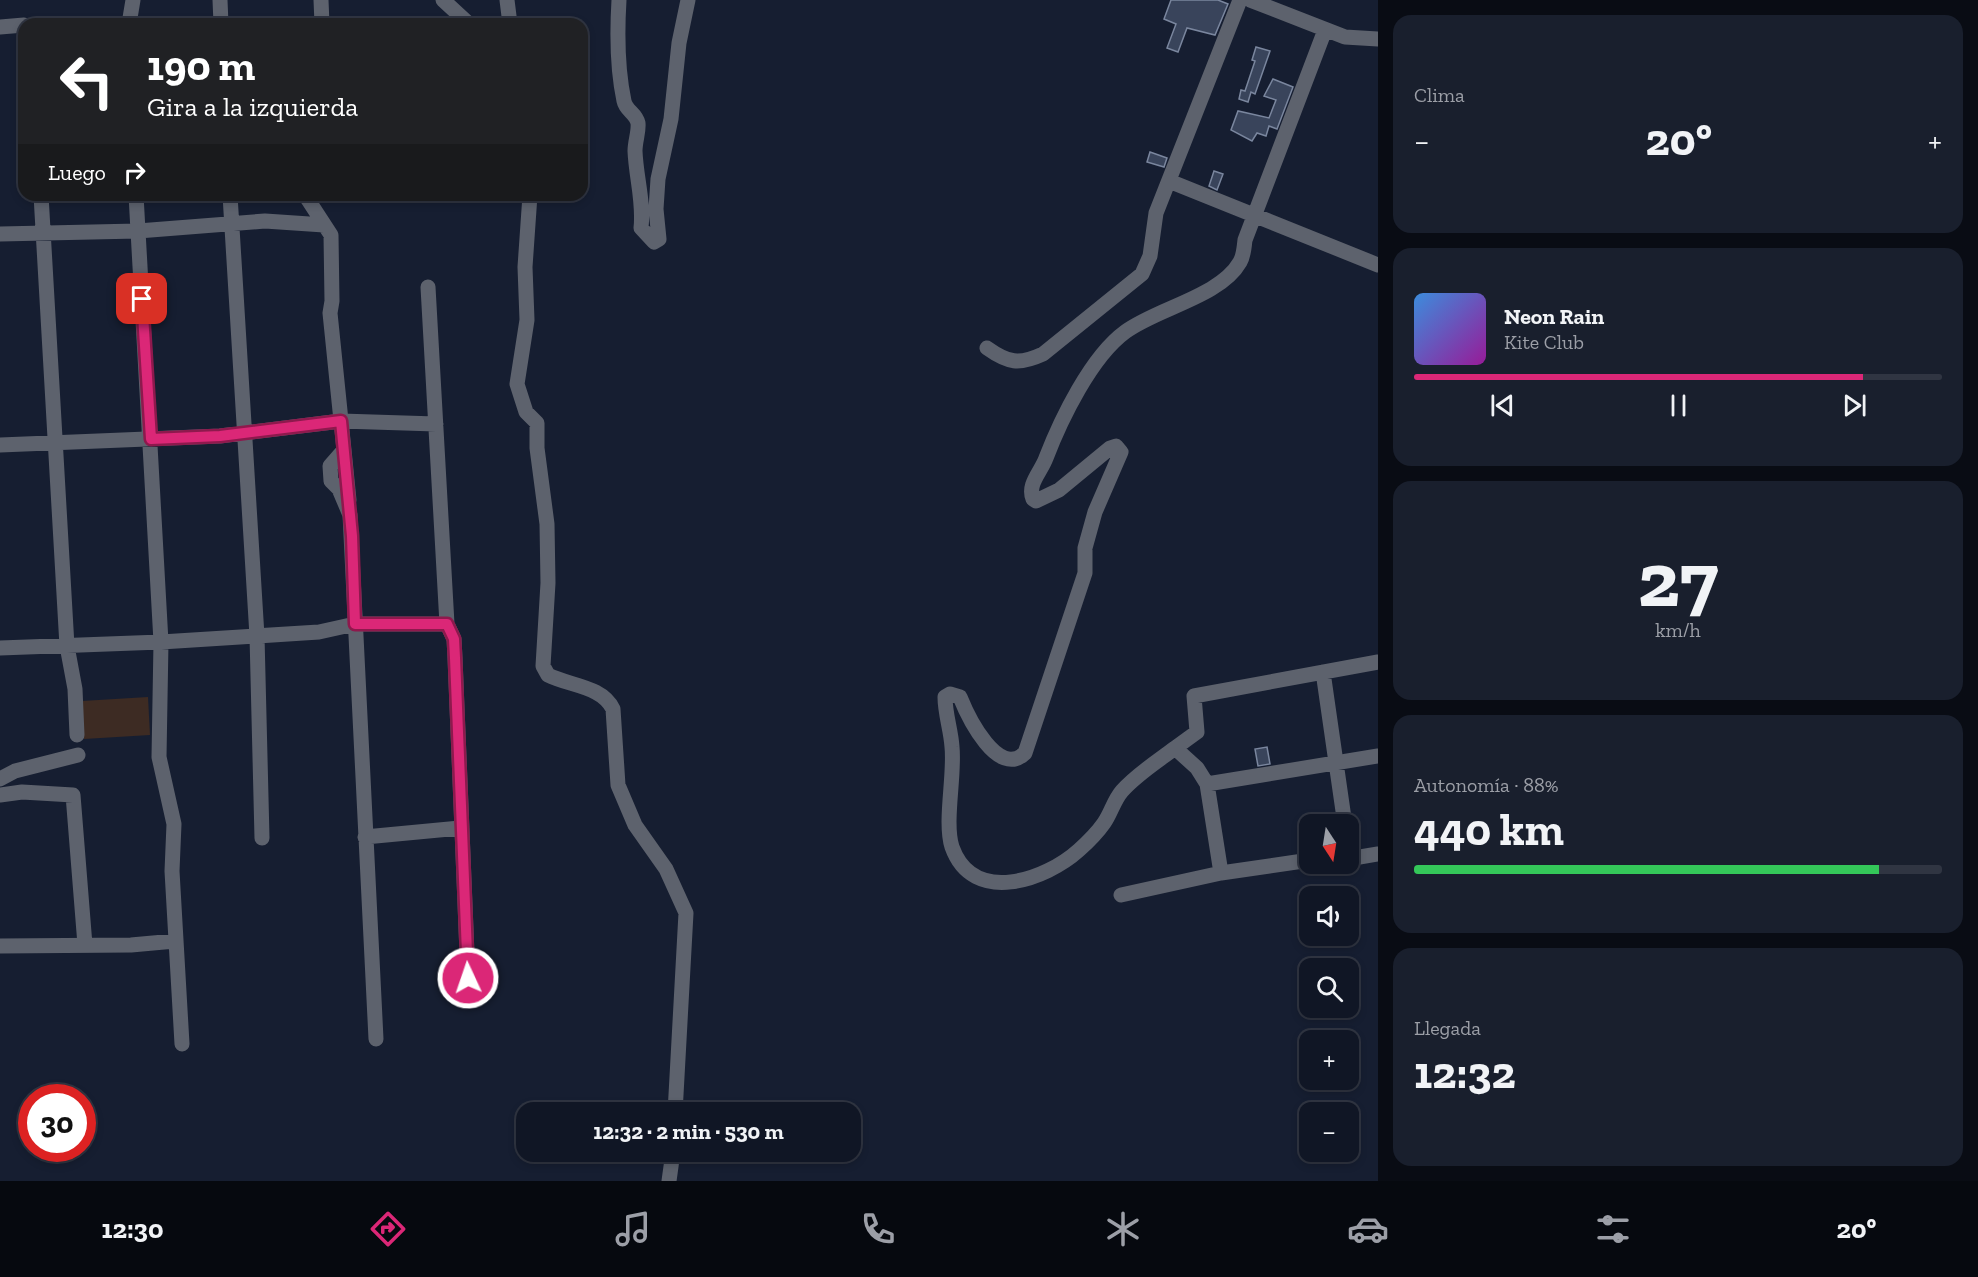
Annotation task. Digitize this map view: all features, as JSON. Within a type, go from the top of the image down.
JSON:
[{"type":"street","points":[[130,18],[133,0]]},
{"type":"street","points":[[220,0],[221,18]]},
{"type":"street","points":[[321,0],[322,18]]},
{"type":"street","points":[[443,0],[462,18]]},
{"type":"street","points":[[507,0],[509,18]]},
{"type":"street","points":[[619,0],[619,76],[626,109],[636,117],[638,127],[634,147],[639,178],[641,228],[654,242],[659,240],[656,210],[658,179],[671,118],[679,43],[688,0]]},
{"type":"street","points":[[987,348],[1011,363],[1030,360],[1043,354],[1125,289],[1147,266],[1156,213],[1240,0]]},
{"type":"street","points":[[1250,0],[1345,37],[1378,39]]},
{"type":"street","points":[[0,27],[18,26]]},
{"type":"street","points":[[1324,30],[1245,240],[1242,259],[1235,270],[1211,287],[1124,332],[1110,347],[1061,418],[1046,459],[1032,486],[1036,501],[1059,490],[1110,448],[1116,446],[1121,452],[1095,512],[1085,548],[1085,573],[1025,753],[1014,759],[1007,759],[994,752],[985,742],[960,697],[950,694],[945,697],[952,748],[950,828],[951,844],[955,855],[968,871],[985,880],[1015,882],[1039,877],[1078,851],[1104,823],[1121,792],[1197,732],[1194,696],[1378,662]]},
{"type":"street","points":[[1169,181],[1378,265]]},
{"type":"street","points":[[41,201],[67,646],[75,689],[77,735]]},
{"type":"street","points":[[136,201],[161,642],[159,757],[174,824],[175,941],[182,1044]]},
{"type":"street","points":[[230,201],[257,636],[262,838]]},
{"type":"street","points":[[309,201],[331,235],[333,248],[330,313],[344,450],[330,466],[331,481],[339,489],[350,515],[376,1039]]},
{"type":"street","points":[[530,201],[525,267],[527,320],[517,384],[526,412],[537,423],[537,448],[547,524],[548,583],[543,666],[548,675],[602,694],[609,701],[613,709],[618,784],[635,825],[666,869],[686,913],[676,1102]]},
{"type":"street","points":[[0,234],[138,231],[265,221],[324,225]]},
{"type":"street","points":[[428,287],[447,624],[454,639],[460,828],[468,978]]},
{"type":"street","points":[[0,445],[245,433],[341,421],[436,424]]},
{"type":"street","points":[[0,648],[161,642],[319,632],[355,624],[447,624]]},
{"type":"street","points":[[1323,672],[1343,814]]},
{"type":"street","points":[[1175,748],[1197,768],[1207,784],[1221,873]]},
{"type":"street","points":[[0,778],[15,771],[78,755]]},
{"type":"street","points":[[1207,784],[1378,756]]},
{"type":"street","points":[[0,795],[22,792],[73,795],[85,945]]},
{"type":"street","points":[[365,837],[460,828]]},
{"type":"street","points":[[1359,854],[1378,854]]},
{"type":"street","points":[[1121,895],[1221,873],[1299,862]]},
{"type":"street","points":[[0,946],[175,941]]},
{"type":"street","points":[[669,1181],[672,1162]]},
{"type":"shaded area","points":[[148,697],[150,735],[84,739],[82,701]]},
{"type":"building","points":[[1171,0],[1218,0],[1228,4],[1215,35],[1187,28],[1178,52],[1167,48],[1176,24],[1164,19]]},
{"type":"building","points":[[1256,47],[1270,51],[1255,94],[1251,92],[1248,102],[1239,99],[1241,90],[1245,91],[1255,61],[1252,60]]},
{"type":"building","points":[[1273,79],[1293,87],[1277,129],[1269,126],[1266,136],[1257,133],[1252,141],[1231,130],[1238,111],[1269,118],[1276,100],[1264,96]]},
{"type":"building","points":[[1150,152],[1167,158],[1164,167],[1147,162]]},
{"type":"building","points":[[1214,171],[1223,174],[1217,190],[1209,186]]},
{"type":"building","points":[[1267,747],[1270,764],[1258,766],[1255,749]]},
{"type":"route","points":[[142,299],[151,439],[220,436],[341,421],[352,536],[355,624],[447,624],[454,639],[460,828],[468,978]]}]
